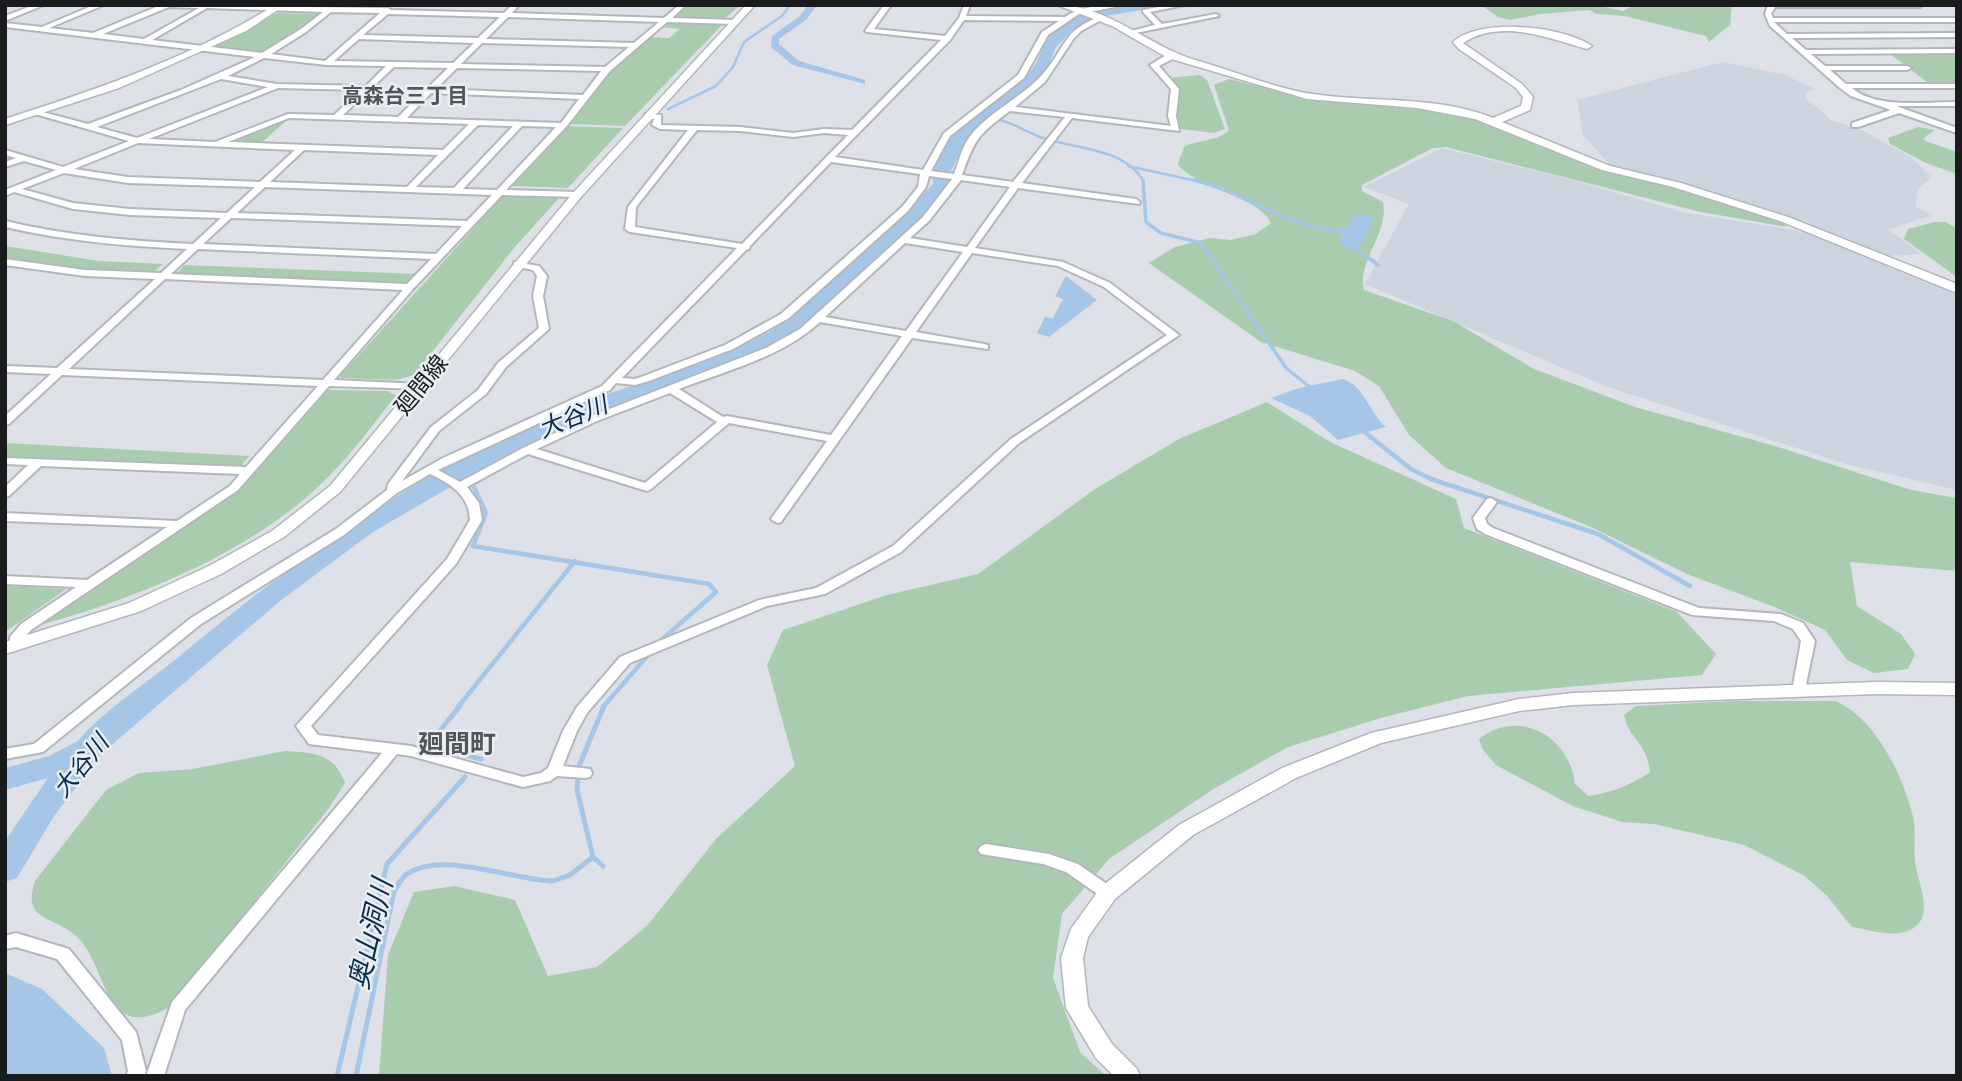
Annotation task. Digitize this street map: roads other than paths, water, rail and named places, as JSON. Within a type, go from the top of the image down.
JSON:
[{"type":"street","points":[[5,19],[41,5]]},
{"type":"street","points":[[41,29],[102,5]]},
{"type":"street","points":[[327,62],[393,5]]},
{"type":"street","points":[[400,120],[508,16],[516,5]]},
{"type":"street","points":[[11,647],[26,626],[234,488],[410,287],[563,125],[607,69],[683,5]]},
{"type":"street","name":"廻間線","points":[[11,647],[135,607],[215,570],[278,534],[335,489],[577,194],[751,5]]},
{"type":"street","points":[[888,5],[869,31],[947,38]]},
{"type":"street","points":[[5,754],[38,748],[196,621],[340,532],[393,491],[436,473],[447,460],[606,388],[947,38],[962,18],[967,5]]},
{"type":"street","points":[[1061,5],[1131,32],[1171,56],[1311,97],[1439,108],[1493,122],[1606,168],[1676,185],[1784,219],[1957,289]]},
{"type":"street","points":[[615,380],[635,382],[729,347],[785,316],[905,209],[922,187],[947,135],[1021,76],[1040,40],[1064,19],[1077,12],[1122,5]]},
{"type":"street","points":[[1160,26],[1145,11],[1182,5]]},
{"type":"street","points":[[1957,33],[1920,5],[1772,5],[1768,14],[1784,36],[1843,86],[1875,104],[1957,131]]},
{"type":"street","points":[[144,42],[206,6]]},
{"type":"street","points":[[93,36],[160,7],[332,8],[386,13],[735,22]]},
{"type":"street","points":[[5,122],[116,86],[243,29],[278,8]]},
{"type":"street","points":[[87,127],[221,77],[267,56],[332,8]]},
{"type":"street","points":[[1131,32],[1216,16]]},
{"type":"street","points":[[962,18],[1064,19]]},
{"type":"street","points":[[461,486],[527,450],[593,419],[770,350],[819,319],[926,219],[958,178],[967,148],[974,136],[1052,69],[1065,42],[1074,32],[1098,18]]},
{"type":"street","points":[[1770,20],[1957,20]]},
{"type":"street","points":[[5,24],[327,62],[607,69]]},
{"type":"street","points":[[1493,122],[1526,108],[1528,97],[1519,86],[1462,47],[1458,42],[1463,37],[1493,29],[1518,29],[1587,46]]},
{"type":"street","points":[[1784,36],[1957,33]]},
{"type":"street","points":[[358,37],[635,45]]},
{"type":"street","points":[[1884,51],[1929,86]]},
{"type":"street","points":[[1803,52],[1957,51]]},
{"type":"street","points":[[1008,108],[1176,129],[1172,116],[1175,89],[1154,65],[1171,56]]},
{"type":"street","points":[[336,118],[393,64]]},
{"type":"street","points":[[1822,68],[1907,68]]},
{"type":"street","points":[[221,77],[277,86],[366,89]]},
{"type":"street","points":[[10,192],[277,86]]},
{"type":"street","points":[[1843,86],[1957,86]]},
{"type":"street","points":[[429,91],[586,97]]},
{"type":"street","points":[[1875,104],[1957,104]]},
{"type":"street","points":[[1855,125],[1896,111]]},
{"type":"street","points":[[38,112],[137,141],[211,146],[444,153]]},
{"type":"street","points":[[648,116],[658,117],[656,125],[660,127],[695,127],[793,135],[824,131],[855,133]]},
{"type":"street","points":[[777,519],[1015,186],[1069,117]]},
{"type":"street","points":[[211,146],[277,118],[563,125]]},
{"type":"street","points":[[410,188],[476,122]]},
{"type":"street","points":[[1935,123],[1957,123]]},
{"type":"street","points":[[457,190],[519,124]]},
{"type":"street","points":[[695,127],[632,206],[630,229],[746,247]]},
{"type":"street","points":[[5,422],[302,149]]},
{"type":"street","points":[[5,152],[64,170],[128,180],[577,194]]},
{"type":"street","points":[[5,165],[23,158]]},
{"type":"street","points":[[829,159],[1136,202]]},
{"type":"street","points":[[10,192],[102,210],[470,224]]},
{"type":"street","points":[[5,224],[79,239],[439,257]]},
{"type":"street","points":[[436,473],[461,486],[476,514],[463,546],[303,726],[314,740],[411,751],[523,782],[545,777],[554,771],[570,731],[582,710],[625,660],[754,607],[820,591],[897,549],[1016,441],[1174,335],[1095,278],[1060,264],[902,240]]},
{"type":"street","points":[[5,262],[85,273],[410,287]]},
{"type":"street","points":[[393,491],[392,486],[435,429],[482,392],[502,365],[544,329],[538,296],[542,276],[536,268],[517,264]]},
{"type":"street","points":[[5,275],[21,265]]},
{"type":"street","points":[[819,319],[984,347]]},
{"type":"street","points":[[5,369],[420,387]]},
{"type":"street","points":[[635,382],[653,397]]},
{"type":"street","points":[[672,389],[724,422]]},
{"type":"street","points":[[527,450],[647,487],[727,419],[835,439]]},
{"type":"street","points":[[5,461],[247,471]]},
{"type":"street","points":[[5,494],[37,463]]},
{"type":"street","points":[[1491,502],[1479,518],[1481,526],[1489,531],[1697,612],[1776,617],[1798,626],[1808,641],[1798,691]]},
{"type":"street","points":[[5,517],[177,524]]},
{"type":"street","points":[[5,580],[87,584]]},
{"type":"street","points":[[1129,1076],[1088,1030],[1077,1008],[1072,958],[1078,935],[1108,893],[1186,830],[1241,798],[1336,752],[1377,738],[1519,705],[1573,699],[1798,691],[1957,690]]},
{"type":"street","points":[[155,1076],[178,1007],[393,749]]},
{"type":"street","points":[[554,771],[578,772]]},
{"type":"street","points":[[986,850],[1044,858],[1072,867],[1108,893]]},
{"type":"street","points":[[5,943],[16,940],[63,954],[130,1037],[137,1071],[135,1076]]},
{"type":"water","points":[[1355,214],[1374,218],[1359,249],[1353,251],[1340,243],[1341,233],[1325,230],[1347,228]]},
{"type":"water","points":[[1066,276],[1097,300],[1049,337],[1037,333],[1045,317],[1053,318],[1063,299],[1055,296]]},
{"type":"water","points":[[1343,379],[1362,393],[1386,427],[1338,440],[1310,416],[1271,398],[1299,388]]},
{"type":"water","points":[[5,973],[42,989],[104,1048],[112,1076],[5,1076]]},
{"type":"waterway","points":[[668,109],[716,86],[733,67],[744,42],[782,16],[790,5]]},
{"type":"waterway","points":[[813,5],[803,18],[775,38],[774,45],[796,63],[862,82]]},
{"type":"waterway","name":"大谷川","points":[[5,869],[43,808],[91,745],[270,595],[364,526],[493,452],[555,421],[713,365],[783,333],[804,318],[868,254],[909,221],[942,185],[942,171],[957,139],[1038,73],[1049,45],[1068,26],[1097,13],[1147,5]]},
{"type":"waterway","points":[[999,120],[1040,137],[1097,151],[1129,166]]},
{"type":"waterway","points":[[1129,166],[1197,181]]},
{"type":"waterway","points":[[1129,166],[1143,181]]},
{"type":"waterway","points":[[1193,180],[1197,181]]},
{"type":"waterway","points":[[1143,181],[1146,222],[1161,233],[1201,243],[1286,368],[1311,388]]},
{"type":"waterway","points":[[1197,181],[1228,191],[1295,221],[1331,230]]},
{"type":"waterway","points":[[1356,248],[1378,265]]},
{"type":"waterway","points":[[1362,430],[1411,469],[1431,479],[1598,534],[1690,586]]},
{"type":"waterway","name":"大谷川","points":[[465,468],[468,474]]},
{"type":"waterway","points":[[472,483],[486,513],[473,546],[574,562]]},
{"type":"waterway","name":"奥山洞川","points":[[458,707],[574,562]]},
{"type":"waterway","points":[[574,562],[709,584],[716,592],[657,644]]},
{"type":"waterway","points":[[603,707],[649,654]]},
{"type":"waterway","name":"奥山洞川","points":[[460,706],[428,745],[481,759]]},
{"type":"waterway","points":[[593,857],[577,790],[579,766],[604,706]]},
{"type":"waterway","points":[[5,779],[59,764],[83,750]]},
{"type":"waterway","name":"奥山洞川","points":[[337,1076],[387,864],[465,777]]},
{"type":"waterway","points":[[356,1076],[394,891],[405,875],[422,867],[458,865],[553,881],[570,875],[593,857]]},
{"type":"waterway","points":[[593,857],[603,866]]},
{"type":"district","name":"高森台三丁目","points":[[405,96]]},
{"type":"district","name":"廻間町","points":[[457,744]]}]
